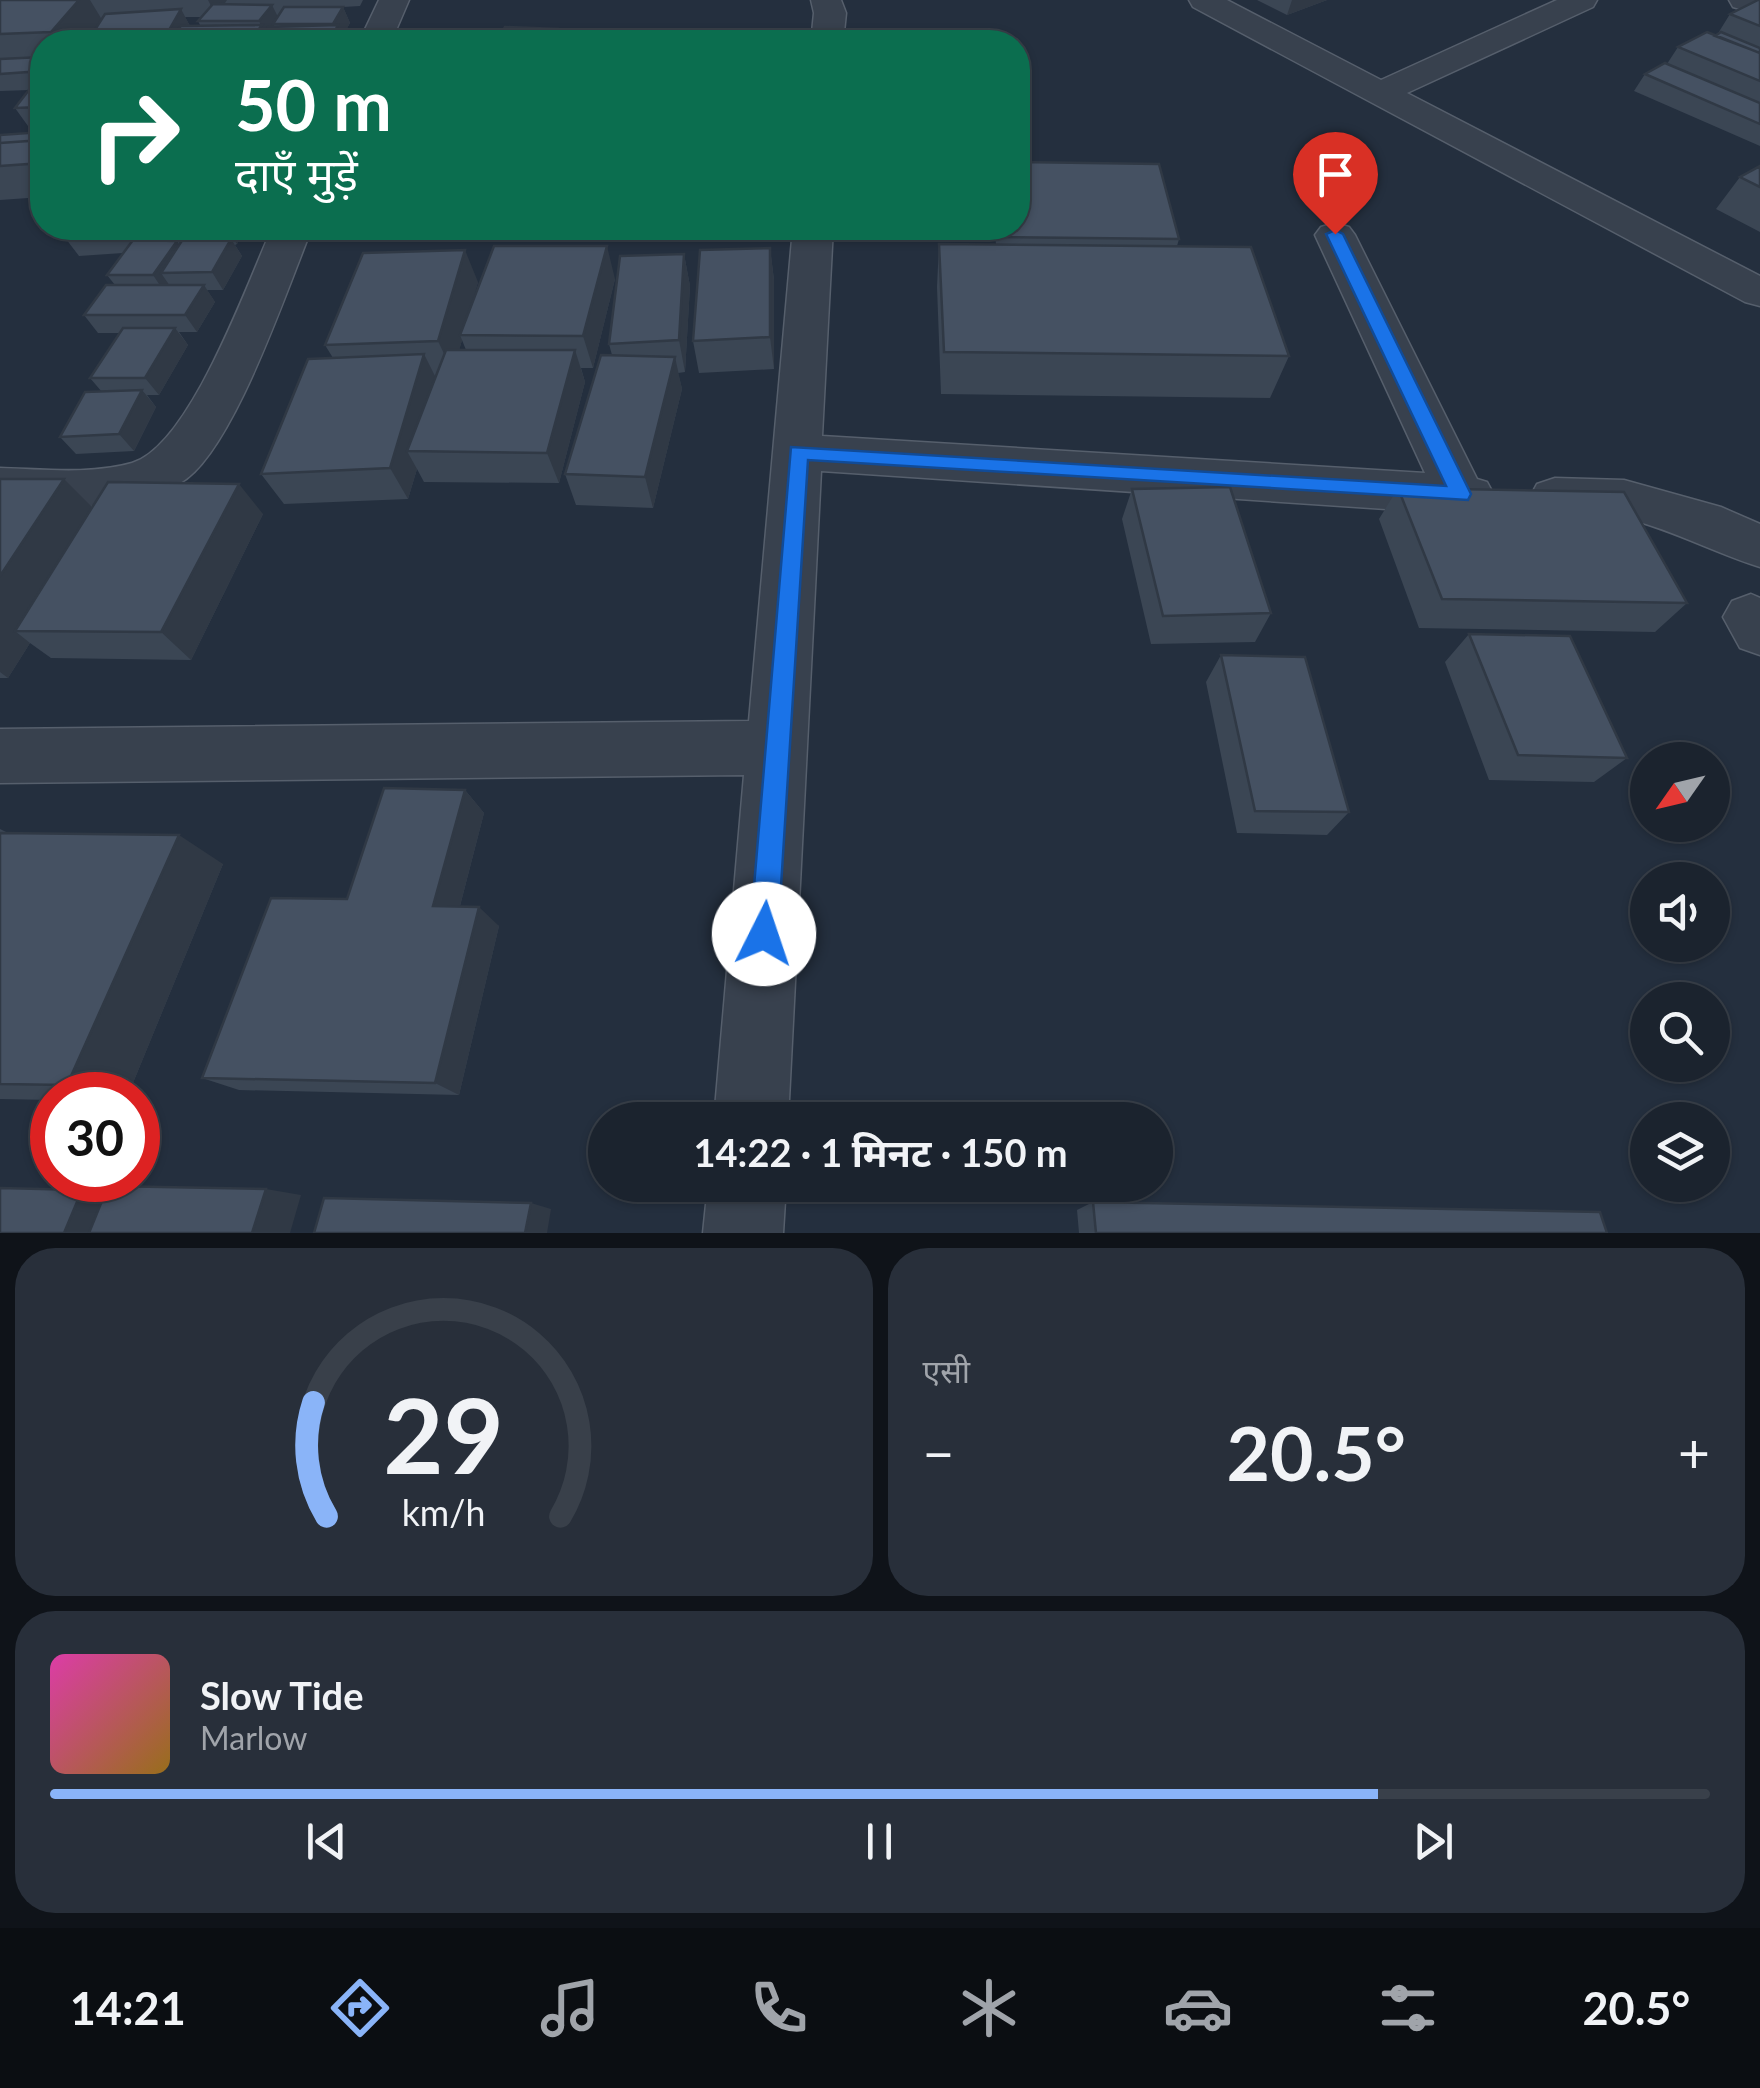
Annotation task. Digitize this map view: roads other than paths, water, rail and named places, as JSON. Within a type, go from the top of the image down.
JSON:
[{"type":"street","points":[[380,30],[394,0]]},
{"type":"street","points":[[826,0],[830,13],[828,30]]},
{"type":"street","points":[[1204,0],[1760,293]]},
{"type":"street","points":[[1380,93],[1582,0]]},
{"type":"street","points":[[1744,0],[1760,6]]},
{"type":"street","points":[[1335,234],[1460,494]]},
{"type":"street","points":[[0,487],[108,486],[167,468],[200,435],[287,240]]},
{"type":"street","points":[[752,1102],[813,240]]},
{"type":"street","points":[[798,452],[1460,494],[1624,499],[1703,521],[1760,547]]},
{"type":"street","points":[[0,756],[776,748]]},
{"type":"street","points":[[743,1233],[745,1202]]}]
